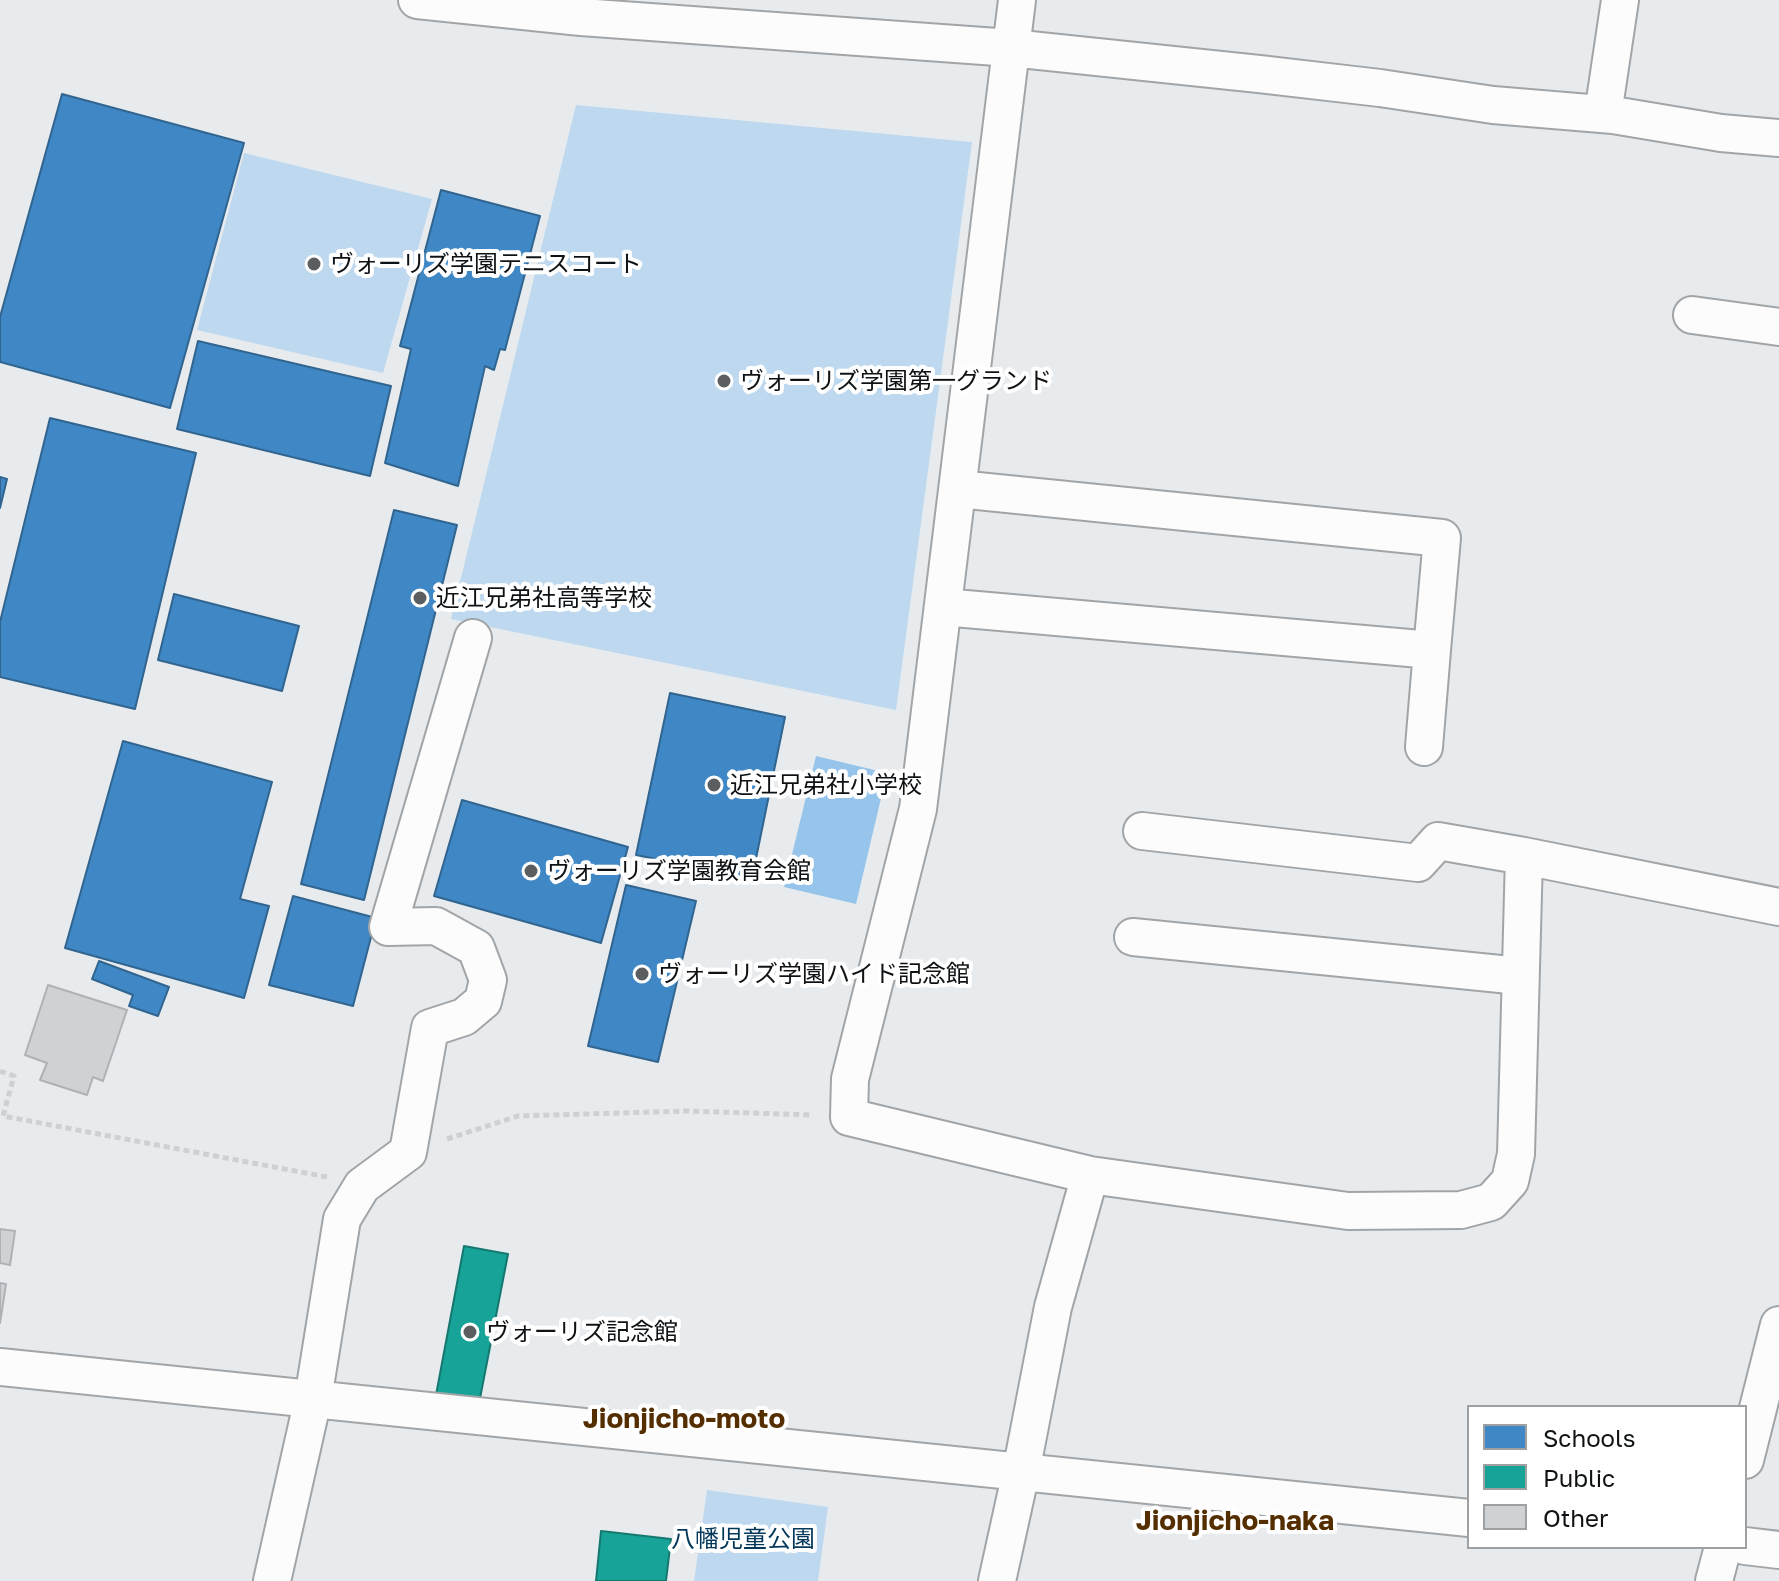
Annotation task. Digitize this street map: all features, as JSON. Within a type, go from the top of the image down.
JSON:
[{"type":"street","points":[[417,0],[582,8],[1011,48],[1380,88],[1493,105],[1603,114],[1721,133],[1779,138]]},
{"type":"street","points":[[1017,0],[918,809],[850,1079],[849,1117],[1090,1175],[1348,1211],[1461,1210],[1491,1202],[1510,1181],[1516,1154],[1524,856]]},
{"type":"street","points":[[1603,114],[1620,0]]},
{"type":"street","points":[[1692,315],[1779,327]]},
{"type":"street","points":[[958,489],[1442,538],[1424,747]]},
{"type":"street","points":[[943,607],[1432,650]]},
{"type":"street","points":[[272,1581],[313,1399],[342,1219],[362,1186],[408,1152],[430,1028],[464,1017],[483,1001],[488,980],[476,948],[436,926],[388,927],[473,638]]},
{"type":"street","points":[[1142,831],[1418,863],[1438,841],[1779,907]]},
{"type":"street","points":[[1133,937],[1520,976]]},
{"type":"street","points":[[997,1581],[1053,1307],[1090,1175]]},
{"type":"street","points":[[1747,1452],[1779,1325]]},
{"type":"street","points":[[0,1367],[1467,1518]]},
{"type":"street","points":[[1747,1546],[1779,1550]]},
{"type":"street","points":[[1714,1581],[1722,1549]]},
{"type":"path","points":[[0,1071],[14,1076],[3,1116],[345,1180],[362,1186]]},
{"type":"path","points":[[408,1152],[518,1116],[687,1111],[849,1117]]},
{"type":"green space","name":"ヴォーリズ学園第一グランド","points":[[576,105],[972,142],[896,710],[451,619]]},
{"type":"green space","name":"ヴォーリズ学園テニスコート","points":[[244,153],[432,199],[383,373],[197,330]]},
{"type":"green space","name":"八幡児童公園","points":[[707,1490],[828,1507],[818,1581],[694,1581]]},
{"type":"shaded area","points":[[816,756],[887,773],[856,904],[784,887]]},
{"type":"building: Schools","points":[[62,94],[244,143],[170,408],[0,362],[0,317]]},
{"type":"building: Schools","points":[[441,190],[540,216],[505,350],[500,349],[494,370],[485,366],[458,486],[385,463],[411,349],[400,346]]},
{"type":"building: Schools","points":[[198,341],[391,386],[370,476],[177,429]]},
{"type":"building: Schools","points":[[50,418],[196,453],[135,709],[0,677],[0,622]]},
{"type":"building: Schools","points":[[0,477],[7,479],[0,508]]},
{"type":"building: Schools","points":[[394,510],[457,525],[364,900],[301,884]]},
{"type":"building: Schools","points":[[174,594],[299,626],[282,691],[158,660]]},
{"type":"building: Schools","points":[[670,693],[785,717],[752,878],[636,855]]},
{"type":"building: Schools","points":[[123,741],[272,782],[240,899],[269,906],[244,998],[65,948]]},
{"type":"building: Schools","name":"ヴォーリズ学園教育会館","points":[[462,800],[628,847],[601,943],[434,896]]},
{"type":"building: Schools","name":"ヴォーリズ学園ハイド記念館","points":[[626,885],[696,901],[658,1062],[588,1046]]},
{"type":"building: Schools","points":[[293,896],[376,918],[353,1006],[269,985]]},
{"type":"building: Schools","points":[[99,961],[169,987],[158,1016],[129,1006],[133,995],[92,979]]},
{"type":"building: Public","name":"ヴォーリズ記念館","points":[[464,1246],[508,1254],[476,1419],[433,1411]]},
{"type":"building: Public","points":[[601,1531],[671,1539],[666,1581],[596,1581]]},
{"type":"building: Other","points":[[48,985],[127,1010],[103,1081],[93,1077],[87,1095],[40,1080],[47,1063],[25,1055]]},
{"type":"building: Other","points":[[0,1229],[15,1231],[10,1265],[0,1263]]},
{"type":"building: Other","points":[[0,1283],[6,1284],[0,1323]]},
{"type":"place","name":"ヴォーリズ学園テニスコート","points":[[314,264]]},
{"type":"place","name":"ヴォーリズ学園第一グランド","points":[[724,381]]},
{"type":"place","name":"近江兄弟社高等学校","points":[[420,598]]},
{"type":"place","name":"近江兄弟社小学校","points":[[714,785]]},
{"type":"place","name":"ヴォーリズ学園教育会館","points":[[531,871]]},
{"type":"place","name":"ヴォーリズ学園ハイド記念館","points":[[642,974]]},
{"type":"place","name":"ヴォーリズ記念館","points":[[470,1332]]},
{"type":"district","name":"Jionjicho-moto","points":[[684,1419]]},
{"type":"district","name":"Jionjicho-naka","points":[[1235,1521]]}]
